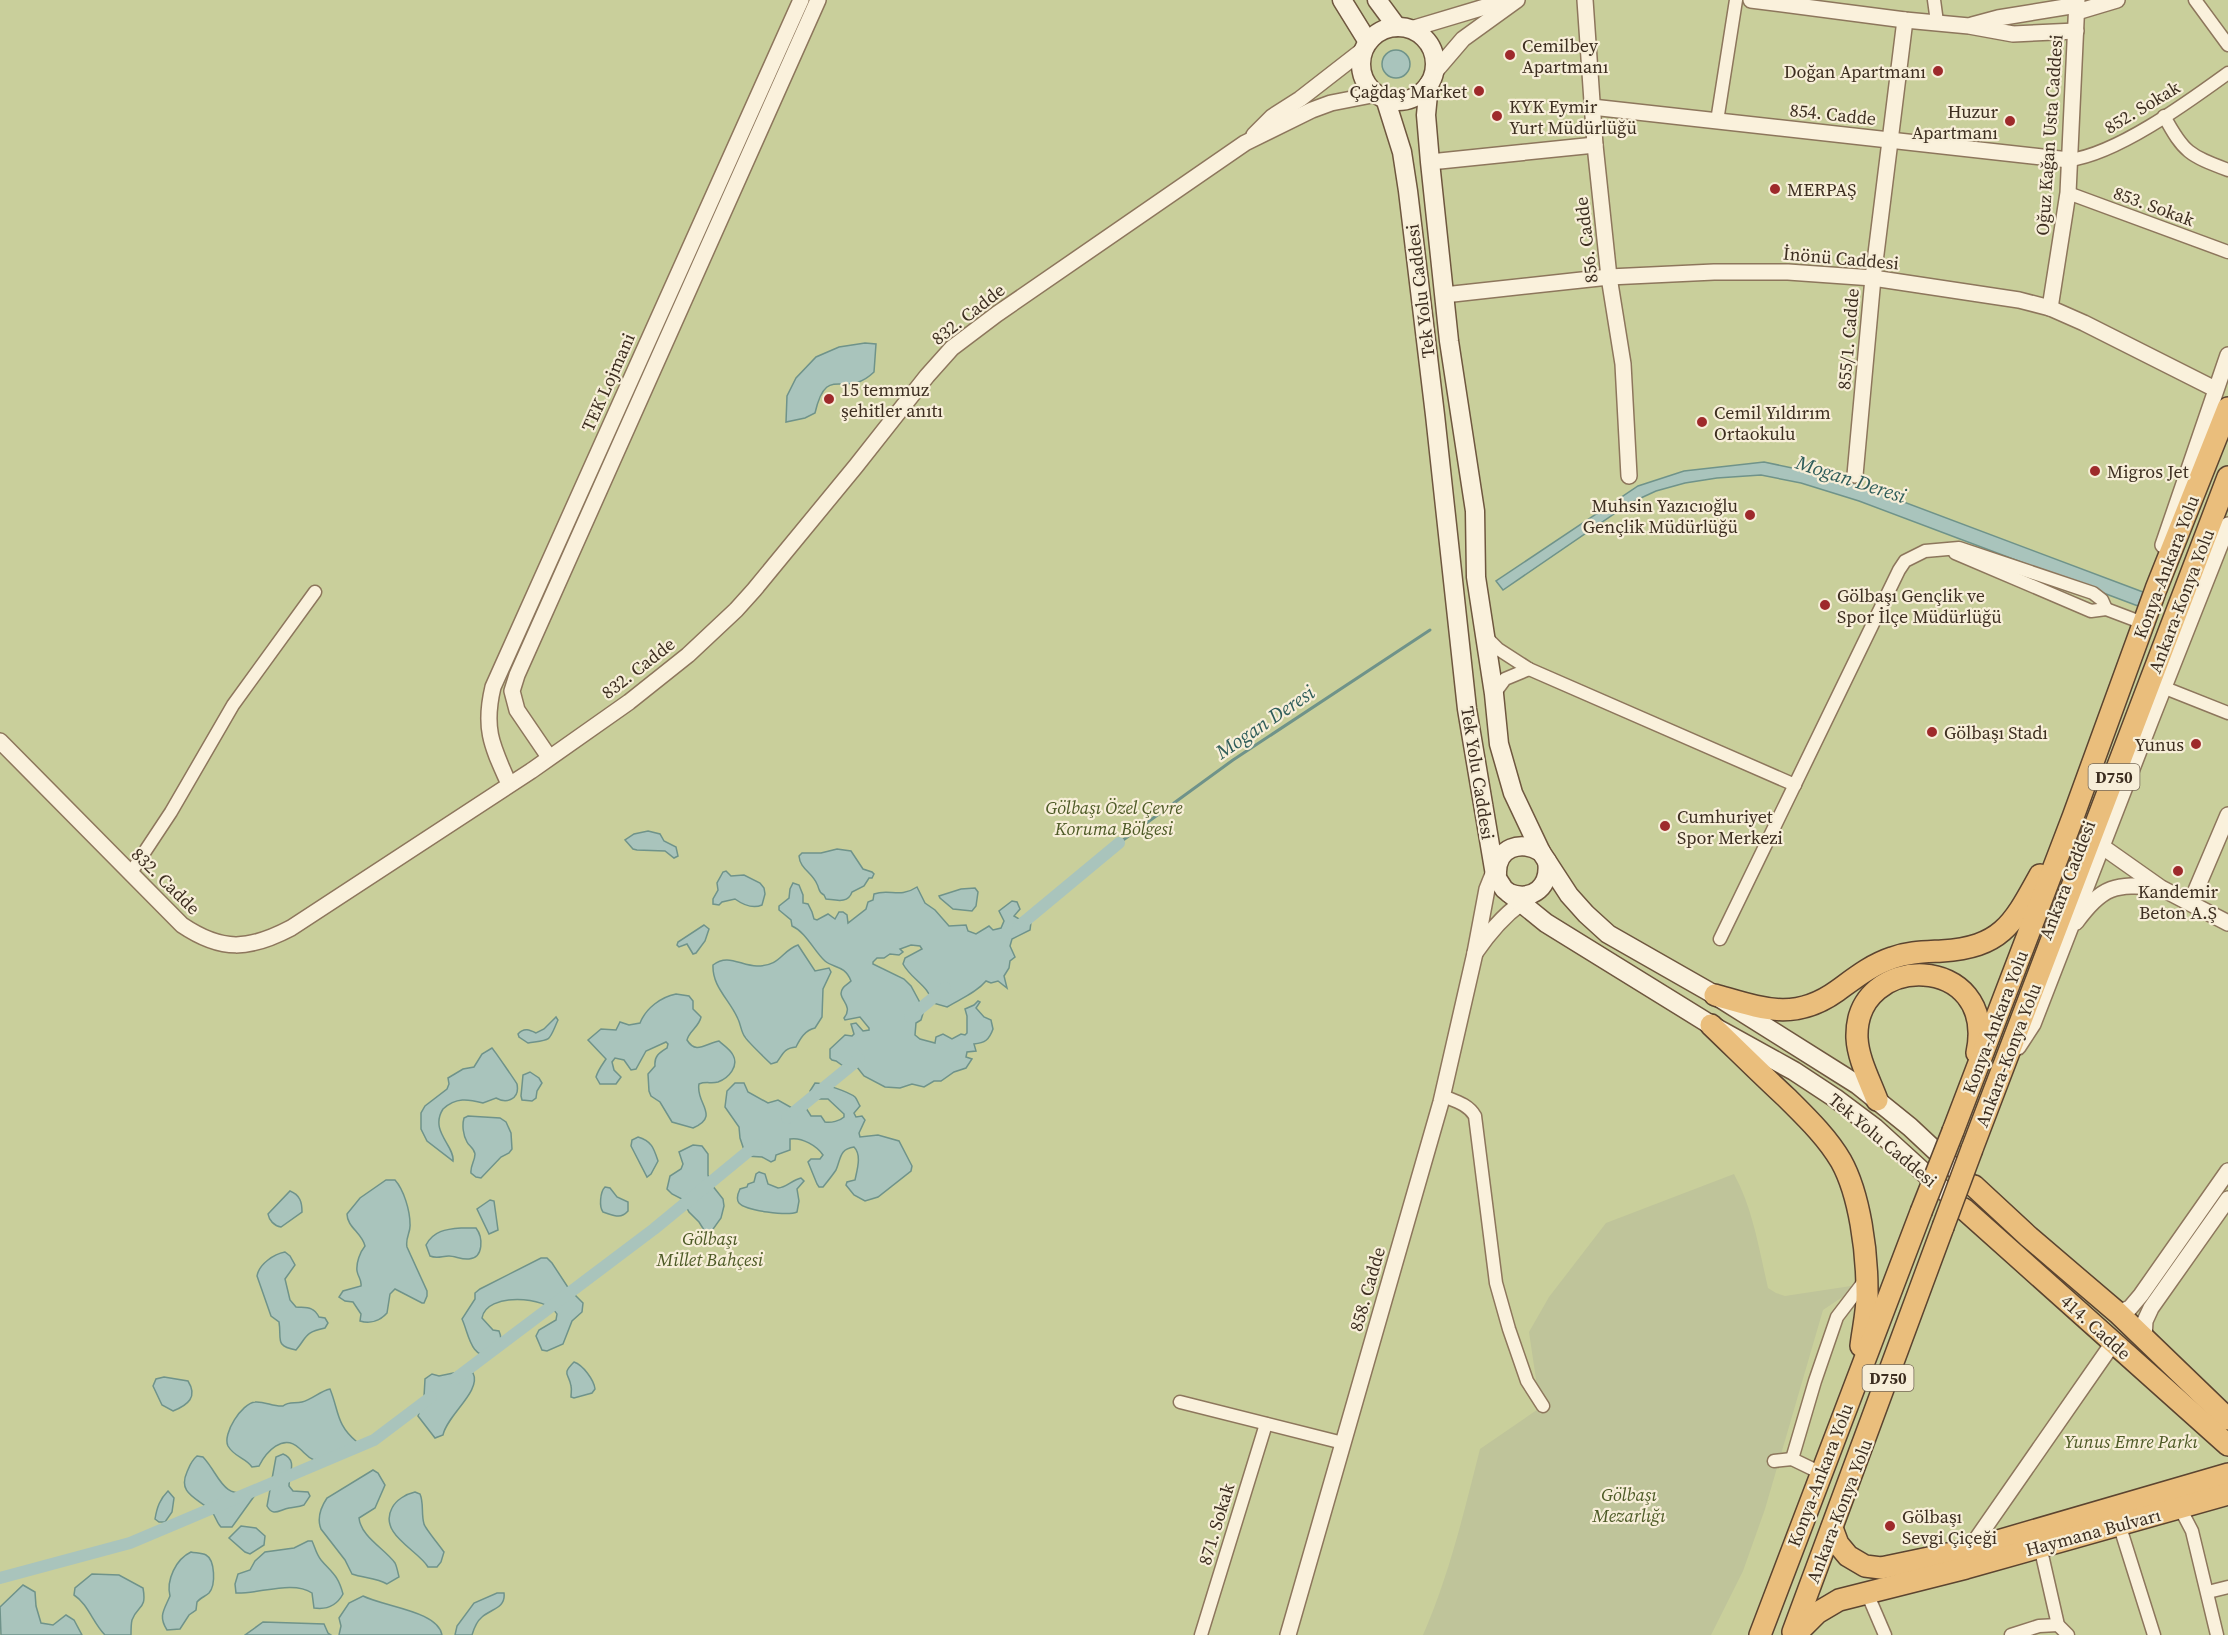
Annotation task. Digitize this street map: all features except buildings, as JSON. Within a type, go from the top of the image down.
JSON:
[{"type":"highway","name":"Konya-Ankara Yolu","points":[[1760,1635],[2073,817],[2143,623],[2228,408]]},
{"type":"highway","name":"Ankara-Konya Yolu","points":[[1794,1635],[1972,1149],[2228,477]]},
{"type":"highway","name":"D750","points":[[1715,995],[1762,1008],[1793,1011],[1823,1001],[1863,972],[1898,955],[1959,950],[1992,940],[2016,917],[2073,817]]},
{"type":"highway","name":"D750","points":[[1877,1100],[1857,1041],[1859,1019],[1870,999],[1884,985],[1908,975],[1929,975],[1941,978],[1953,984],[1970,1001],[1979,1024],[1980,1039],[1970,1089]]},
{"type":"highway","points":[[1710,1025],[1799,1110],[1829,1143],[1848,1177],[1859,1219],[1867,1278],[1866,1309],[1857,1378]]},
{"type":"highway","name":"414. Cadde","points":[[1974,1186],[2029,1238],[2118,1313],[2228,1419]]},
{"type":"highway","name":"414. Cadde","points":[[1964,1209],[2228,1445]]},
{"type":"highway","name":"Haymana Bulvarı","points":[[1794,1635],[1812,1618],[1839,1600],[1867,1593],[2228,1474]]},
{"type":"highway","name":"Haymana Bulvarı","points":[[1832,1528],[1843,1552],[1857,1562],[1874,1568],[1966,1559],[2040,1546],[2228,1494]]},
{"type":"main road","points":[[1342,0],[1365,46]]},
{"type":"main road","points":[[1377,0],[1404,28]]},
{"type":"main road","points":[[1386,28],[1404,28],[1420,34],[1428,42],[1435,63],[1431,79],[1422,92],[1404,100],[1381,96],[1364,80],[1361,70],[1365,46],[1376,34],[1386,28]]},
{"type":"main road","name":"Tek Yolu Caddesi","points":[[1431,79],[1426,115],[1430,162],[1449,341],[1475,511],[1476,577],[1494,694],[1499,744],[1506,772],[1519,806],[1544,856],[1569,895],[1603,930],[1822,1061],[1877,1100],[1910,1127],[1974,1186]]},
{"type":"main road","name":"Tek Yolu Caddesi","points":[[1381,96],[1402,152],[1436,415],[1467,709],[1504,881],[1546,923],[1710,1025],[1794,1071],[1835,1098],[1875,1128],[1964,1209]]},
{"type":"main road","points":[[1518,846],[1530,846],[1544,856],[1547,878],[1537,892],[1524,896],[1504,881],[1506,851],[1518,846]]},
{"type":"street","name":"TEK Lojmani","points":[[509,784],[489,733],[488,709],[493,687],[801,0]]},
{"type":"street","name":"TEK Lojmani","points":[[549,757],[517,710],[512,691],[517,675],[818,0]]},
{"type":"street","points":[[1404,28],[1508,0]]},
{"type":"street","points":[[1431,79],[1463,39],[1517,0]]},
{"type":"street","name":"856. Cadde","points":[[1585,0],[1595,145],[1609,277],[1623,364],[1629,476]]},
{"type":"street","points":[[1717,121],[1736,0]]},
{"type":"street","points":[[1751,0],[1969,26],[2013,34],[2076,31]]},
{"type":"street","points":[[1934,0],[1937,22]]},
{"type":"street","points":[[1969,26],[1998,18],[2117,0]]},
{"type":"street","points":[[2195,0],[2228,45]]},
{"type":"street","name":"Oğuz Kağan Usta Caddesi","points":[[2050,308],[2068,193],[2077,6]]},
{"type":"street","name":"855/1. Cadde","points":[[1855,475],[1873,278],[1905,20]]},
{"type":"street","name":"832. Cadde","points":[[1245,143],[1272,117],[1300,99],[1365,46]]},
{"type":"street","name":"852. Sokak","points":[[2069,160],[2099,153],[2163,116],[2228,73]]},
{"type":"street","name":"832. Cadde","points":[[0,741],[171,915],[194,933],[220,943],[237,945],[255,944],[291,928],[603,721],[665,674],[736,610],[952,348],[997,314],[1245,143],[1331,103],[1381,96]]},
{"type":"street","name":"854. Cadde","points":[[1592,107],[2069,160]]},
{"type":"street","points":[[2163,116],[2176,140],[2187,151],[2228,170]]},
{"type":"street","points":[[1430,162],[1595,145]]},
{"type":"street","name":"853. Sokak","points":[[2068,193],[2228,252]]},
{"type":"street","name":"İnönü Caddesi","points":[[1444,295],[1609,277],[1756,272],[1873,278],[2019,300],[2050,308],[2215,389]]},
{"type":"street","points":[[2156,589],[2160,556],[2228,355]]},
{"type":"street","name":"Ankara Caddesi","points":[[1999,1077],[2033,1024],[2100,845],[2165,688],[2228,525]]},
{"type":"street","points":[[1720,939],[1905,561],[1914,555],[1933,549],[1966,549],[2093,593],[2102,600],[2106,609]]},
{"type":"street","points":[[1949,549],[2091,611],[2106,609],[2143,623]]},
{"type":"street","points":[[130,874],[171,812],[232,705],[315,592]]},
{"type":"street","points":[[1485,636],[1498,649],[1529,669],[1795,785]]},
{"type":"street","points":[[1494,694],[1505,679],[1529,669]]},
{"type":"street","points":[[2165,688],[2228,713]]},
{"type":"street","points":[[2191,902],[2228,815]]},
{"type":"street","points":[[2100,845],[2161,888],[2228,923]]},
{"type":"street","name":"858. Cadde","points":[[1288,1635],[1443,1096],[1475,953],[1481,915],[1504,881]]},
{"type":"street","name":"858. Cadde","points":[[1475,953],[1492,929],[1504,881]]},
{"type":"street","points":[[2067,934],[2098,897],[2117,886],[2161,888]]},
{"type":"street","points":[[1443,1096],[1464,1104],[1475,1116],[1496,1283],[1527,1381],[1543,1406]]},
{"type":"street","points":[[2118,1313],[2130,1308],[2141,1295],[2228,1171]]},
{"type":"street","points":[[2144,1338],[2145,1321],[2151,1308],[2228,1199]]},
{"type":"street","points":[[1792,1459],[1837,1317],[1867,1278]]},
{"type":"street","points":[[1966,1559],[2113,1342]]},
{"type":"street","points":[[1180,1402],[1343,1443]]},
{"type":"street","name":"871. Sokak","points":[[1201,1635],[1266,1424]]},
{"type":"street","points":[[1774,1461],[1792,1459],[1821,1473]]},
{"type":"street","points":[[2180,1508],[2192,1531],[2217,1635]]},
{"type":"street","points":[[2119,1524],[2154,1635]]},
{"type":"street","points":[[2040,1546],[2058,1625],[2068,1635]]},
{"type":"street","points":[[2208,1592],[2228,1587]]},
{"type":"street","points":[[1867,1593],[1885,1635]]},
{"type":"street","points":[[2011,1635],[2039,1626],[2058,1625]]},
{"type":"green space","name":"Gölbaşı Özel Çevre Koruma Bölgesi","points":[[0,0],[2228,0],[2228,1635],[0,1635]]},
{"type":"green space","name":"Gölbaşı Mezarlığı","points":[[1734,1174],[1751,1215],[1768,1288],[1785,1296],[1851,1286],[1850,1292],[1823,1310],[1765,1509],[1743,1571],[1711,1635],[1423,1635],[1448,1567],[1480,1449],[1547,1403],[1537,1386],[1529,1332],[1549,1297],[1606,1223]]},
{"type":"water","points":[[1396,50],[1406,54],[1410,64],[1406,74],[1396,78],[1386,74],[1382,64],[1386,54]]},
{"type":"water","points":[[865,343],[876,344],[874,372],[854,383],[831,385],[820,397],[815,413],[805,418],[786,422],[787,396],[796,378],[816,357],[839,347]]},
{"type":"water","points":[[1764,462],[1840,478],[2143,592],[2138,606],[1859,501],[1801,483],[1761,475],[1717,478],[1656,491],[1630,503],[1503,590],[1496,581],[1638,486],[1684,471]]},
{"type":"water","points":[[648,831],[660,834],[664,841],[676,847],[678,856],[674,858],[665,851],[633,849],[625,840],[634,834]]},
{"type":"water","points":[[837,849],[851,851],[863,869],[874,874],[864,886],[852,892],[845,900],[826,899],[799,856],[802,853],[821,853]]},
{"type":"water","points":[[726,871],[731,876],[744,875],[760,883],[765,894],[762,905],[751,906],[735,899],[719,905],[713,904],[718,890],[717,883]]},
{"type":"water","points":[[793,883],[799,885],[803,903],[808,904],[814,919],[817,920],[828,914],[835,919],[839,912],[843,912],[847,915],[848,923],[866,909],[868,902],[873,900],[874,894],[900,893],[917,887],[925,903],[935,910],[949,926],[966,925],[968,931],[976,934],[989,926],[993,930],[1001,928],[1004,921],[999,911],[1012,901],[1017,902],[1020,909],[1014,916],[1019,919],[1029,916],[1031,922],[1030,930],[1012,939],[1010,946],[1015,957],[1010,961],[1004,976],[1007,988],[998,981],[991,983],[986,981],[973,992],[947,1007],[933,1003],[928,992],[903,964],[905,958],[922,949],[920,946],[911,945],[900,949],[903,952],[899,955],[890,954],[884,958],[877,958],[873,962],[904,979],[911,986],[924,1010],[921,1020],[916,1023],[915,1035],[920,1039],[935,1043],[936,1037],[943,1034],[952,1039],[961,1034],[965,1035],[967,1016],[965,1009],[980,1002],[976,1008],[984,1017],[991,1020],[993,1029],[986,1040],[974,1044],[976,1051],[967,1052],[966,1057],[972,1059],[966,1068],[924,1087],[912,1084],[900,1088],[885,1087],[864,1076],[857,1067],[846,1068],[830,1058],[830,1049],[845,1035],[854,1034],[851,1024],[856,1023],[863,1031],[869,1028],[860,1017],[845,1020],[844,1018],[847,1009],[841,992],[851,981],[846,972],[825,961],[806,937],[792,926],[791,920],[779,910],[779,906],[789,898]]},
{"type":"water","points":[[975,888],[978,892],[976,906],[972,911],[953,909],[939,896],[961,889]]},
{"type":"water","points":[[704,925],[709,929],[705,941],[696,953],[693,954],[687,944],[679,947],[677,945],[678,942]]},
{"type":"water","points":[[798,945],[815,971],[829,968],[831,972],[823,989],[822,1017],[815,1028],[803,1035],[796,1047],[786,1050],[777,1062],[771,1064],[744,1035],[735,1012],[715,980],[713,965],[724,960],[757,966],[771,964]]},
{"type":"water","points":[[676,994],[689,996],[693,1001],[693,1009],[701,1017],[688,1037],[690,1044],[694,1047],[702,1047],[719,1041],[735,1059],[734,1067],[726,1078],[718,1082],[699,1084],[700,1097],[706,1114],[705,1119],[693,1128],[672,1122],[660,1102],[651,1096],[649,1091],[648,1074],[655,1066],[658,1055],[667,1048],[666,1042],[646,1051],[636,1069],[631,1070],[624,1060],[615,1058],[612,1062],[614,1070],[621,1077],[616,1084],[600,1084],[596,1077],[606,1059],[588,1040],[601,1029],[616,1030],[620,1022],[629,1025],[640,1023],[655,1004]]},
{"type":"water","points":[[556,1017],[558,1020],[553,1032],[546,1040],[528,1043],[519,1037],[518,1034],[522,1030],[536,1033],[544,1029]]},
{"type":"water","points":[[492,1048],[517,1084],[517,1093],[515,1097],[508,1100],[496,1098],[483,1103],[457,1101],[443,1109],[439,1117],[439,1124],[453,1155],[453,1161],[427,1141],[421,1129],[421,1113],[425,1106],[447,1089],[448,1078],[463,1069],[474,1067],[482,1054]]},
{"type":"water","points":[[530,1072],[542,1083],[536,1098],[532,1101],[522,1100],[523,1075]]},
{"type":"water","points":[[735,1083],[744,1083],[748,1092],[768,1103],[778,1100],[792,1108],[806,1108],[811,1116],[821,1116],[825,1122],[840,1120],[844,1114],[828,1099],[816,1099],[810,1091],[815,1083],[852,1095],[860,1106],[854,1113],[856,1117],[862,1116],[865,1120],[859,1133],[860,1137],[878,1135],[899,1141],[912,1166],[911,1171],[878,1197],[865,1201],[854,1195],[846,1185],[847,1182],[855,1180],[857,1172],[858,1154],[854,1147],[843,1152],[836,1170],[823,1187],[817,1184],[808,1162],[811,1159],[820,1159],[823,1155],[813,1145],[804,1141],[790,1139],[790,1150],[776,1155],[775,1160],[771,1162],[762,1157],[746,1156],[739,1127],[725,1107],[727,1091]]},
{"type":"water","points":[[468,1116],[500,1118],[506,1122],[511,1133],[512,1149],[481,1178],[471,1173],[475,1154],[466,1139],[463,1127],[464,1118]]},
{"type":"water","points":[[638,1137],[654,1149],[658,1161],[647,1177],[631,1146],[632,1140]]},
{"type":"water","points":[[693,1145],[702,1146],[708,1154],[708,1175],[712,1185],[723,1199],[721,1218],[711,1232],[704,1230],[689,1212],[682,1199],[667,1189],[670,1176],[681,1169],[683,1164],[679,1152]]},
{"type":"water","points":[[759,1172],[765,1174],[768,1184],[778,1188],[801,1178],[804,1181],[797,1189],[799,1201],[797,1212],[767,1212],[739,1203],[737,1198],[740,1189],[754,1182]]},
{"type":"water","points":[[386,1180],[395,1180],[406,1201],[410,1227],[407,1247],[427,1291],[427,1296],[422,1303],[395,1289],[390,1294],[387,1313],[378,1320],[364,1322],[360,1321],[361,1314],[353,1302],[339,1297],[343,1291],[361,1286],[357,1265],[365,1246],[361,1237],[349,1223],[347,1214],[360,1198]]},
{"type":"water","points":[[605,1187],[610,1188],[617,1197],[628,1202],[628,1211],[625,1214],[616,1216],[603,1212],[601,1200]]},
{"type":"water","points":[[290,1191],[300,1199],[302,1212],[281,1227],[272,1222],[268,1214]]},
{"type":"water","points":[[490,1200],[494,1201],[498,1230],[489,1234],[477,1209]]},
{"type":"water","points":[[476,1228],[478,1232],[481,1246],[474,1258],[430,1256],[426,1245],[432,1237],[445,1230]]},
{"type":"water","points":[[285,1252],[295,1265],[285,1279],[290,1300],[296,1307],[312,1309],[328,1323],[325,1328],[307,1336],[296,1350],[284,1346],[280,1341],[279,1322],[271,1316],[257,1276],[261,1267],[268,1260]]},
{"type":"water","points":[[541,1258],[547,1258],[552,1263],[569,1289],[583,1303],[582,1312],[572,1321],[563,1344],[547,1351],[542,1350],[536,1336],[539,1330],[556,1320],[557,1314],[551,1308],[530,1300],[505,1301],[494,1304],[486,1310],[482,1318],[493,1330],[499,1331],[501,1341],[499,1347],[493,1356],[479,1354],[472,1344],[462,1319],[475,1299],[475,1293]]},
{"type":"water","points":[[574,1362],[588,1373],[595,1389],[592,1393],[574,1398],[571,1397],[567,1372]]},
{"type":"water","points":[[463,1371],[473,1373],[473,1387],[443,1435],[435,1438],[418,1416],[424,1397],[425,1379],[432,1374],[439,1376]]},
{"type":"water","points":[[164,1377],[188,1381],[191,1387],[190,1400],[173,1411],[162,1405],[153,1386],[156,1379]]},
{"type":"water","points":[[330,1389],[345,1430],[357,1442],[354,1448],[314,1460],[293,1444],[281,1443],[266,1455],[259,1466],[252,1467],[247,1461],[233,1453],[228,1446],[230,1427],[239,1413],[250,1404],[258,1402],[283,1406],[299,1403]]},
{"type":"water","points":[[283,1454],[290,1460],[292,1468],[289,1486],[293,1491],[308,1492],[310,1496],[304,1505],[274,1512],[267,1506],[276,1457]]},
{"type":"water","points":[[197,1456],[203,1457],[227,1489],[242,1493],[252,1492],[255,1495],[232,1527],[221,1527],[211,1511],[187,1491],[185,1479],[187,1472]]},
{"type":"water","points":[[373,1470],[378,1473],[385,1485],[375,1508],[359,1518],[364,1531],[396,1565],[399,1577],[387,1584],[352,1574],[345,1560],[321,1529],[319,1521],[327,1498]]},
{"type":"water","points":[[168,1491],[174,1498],[172,1512],[165,1522],[159,1522],[155,1519],[157,1511]]},
{"type":"water","points":[[415,1492],[421,1497],[425,1526],[444,1552],[437,1567],[428,1567],[401,1541],[390,1526],[389,1517],[394,1505],[408,1494]]},
{"type":"water","points":[[241,1526],[256,1528],[265,1536],[264,1545],[250,1554],[245,1552],[229,1538]]},
{"type":"water","points":[[312,1541],[319,1558],[339,1582],[343,1594],[335,1604],[314,1608],[312,1593],[295,1588],[236,1593],[235,1584],[238,1574],[250,1570],[255,1561],[265,1552],[294,1548]]},
{"type":"water","points":[[191,1552],[204,1554],[209,1558],[214,1573],[213,1584],[209,1593],[197,1602],[196,1610],[189,1615],[180,1629],[167,1630],[162,1617],[170,1596],[169,1583],[177,1565]]},
{"type":"water","points":[[92,1574],[119,1575],[143,1588],[143,1604],[132,1620],[131,1635],[105,1635],[83,1603],[74,1595],[75,1588]]},
{"type":"water","points":[[23,1585],[35,1592],[41,1623],[53,1625],[66,1615],[74,1620],[82,1635],[1,1635],[0,1607]]},
{"type":"water","points":[[497,1593],[504,1593],[503,1602],[480,1619],[472,1635],[455,1635],[457,1626],[474,1603]]},
{"type":"water","points":[[363,1596],[421,1615],[431,1620],[442,1635],[339,1635],[341,1626],[339,1618],[349,1603]]},
{"type":"water","points":[[263,1622],[324,1624],[331,1635],[245,1635]]},
{"type":"waterway","name":"Mogan Deresi","points":[[1119,843],[1233,760],[1430,630]]},
{"type":"waterway","points":[[1018,927],[1119,843]]},
{"type":"waterway","points":[[910,1017],[945,988]]},
{"type":"waterway","points":[[787,1118],[859,1059]]},
{"type":"waterway","points":[[455,1379],[654,1229],[756,1145]]},
{"type":"waterway","points":[[0,1578],[130,1543],[374,1440],[431,1397]]},
{"type":"place","name":"Cemilbey Apartmanı","points":[[1510,55]]},
{"type":"place","name":"Doğan Apartmanı","points":[[1938,71]]},
{"type":"place","name":"Çağdaş Market","points":[[1479,91]]},
{"type":"place","name":"KYK Eymir Yurt Müdürlüğü","points":[[1497,116]]},
{"type":"place","name":"Huzur Apartmanı","points":[[2010,121]]},
{"type":"place","name":"MERPAŞ","points":[[1775,189]]},
{"type":"place","name":"15 temmuz şehitler anıtı","points":[[829,399]]},
{"type":"place","name":"Cemil Yıldırım Ortaokulu","points":[[1702,422]]},
{"type":"place","name":"Migros Jet","points":[[2095,471]]},
{"type":"place","name":"Muhsin Yazıcıoğlu Gençlik Müdürlüğü","points":[[1750,515]]},
{"type":"place","name":"Gölbaşı Gençlik ve Spor İlçe Müdürlüğü","points":[[1825,605]]},
{"type":"place","name":"Gölbaşı Stadı","points":[[1932,732]]},
{"type":"place","name":"Yunus","points":[[2196,744]]},
{"type":"place","name":"Cumhuriyet Spor Merkezi","points":[[1665,826]]},
{"type":"place","name":"Kandemir Beton A.Ş","points":[[2178,871]]},
{"type":"place","name":"Gölbaşı Sevgi Çiçeği","points":[[1890,1526]]},
{"type":"park label","name":"Gölbaşı Millet Bahçesi","points":[[710,1248]]},
{"type":"park label","name":"Yunus Emre Parkı","points":[[2131,1441]]}]
